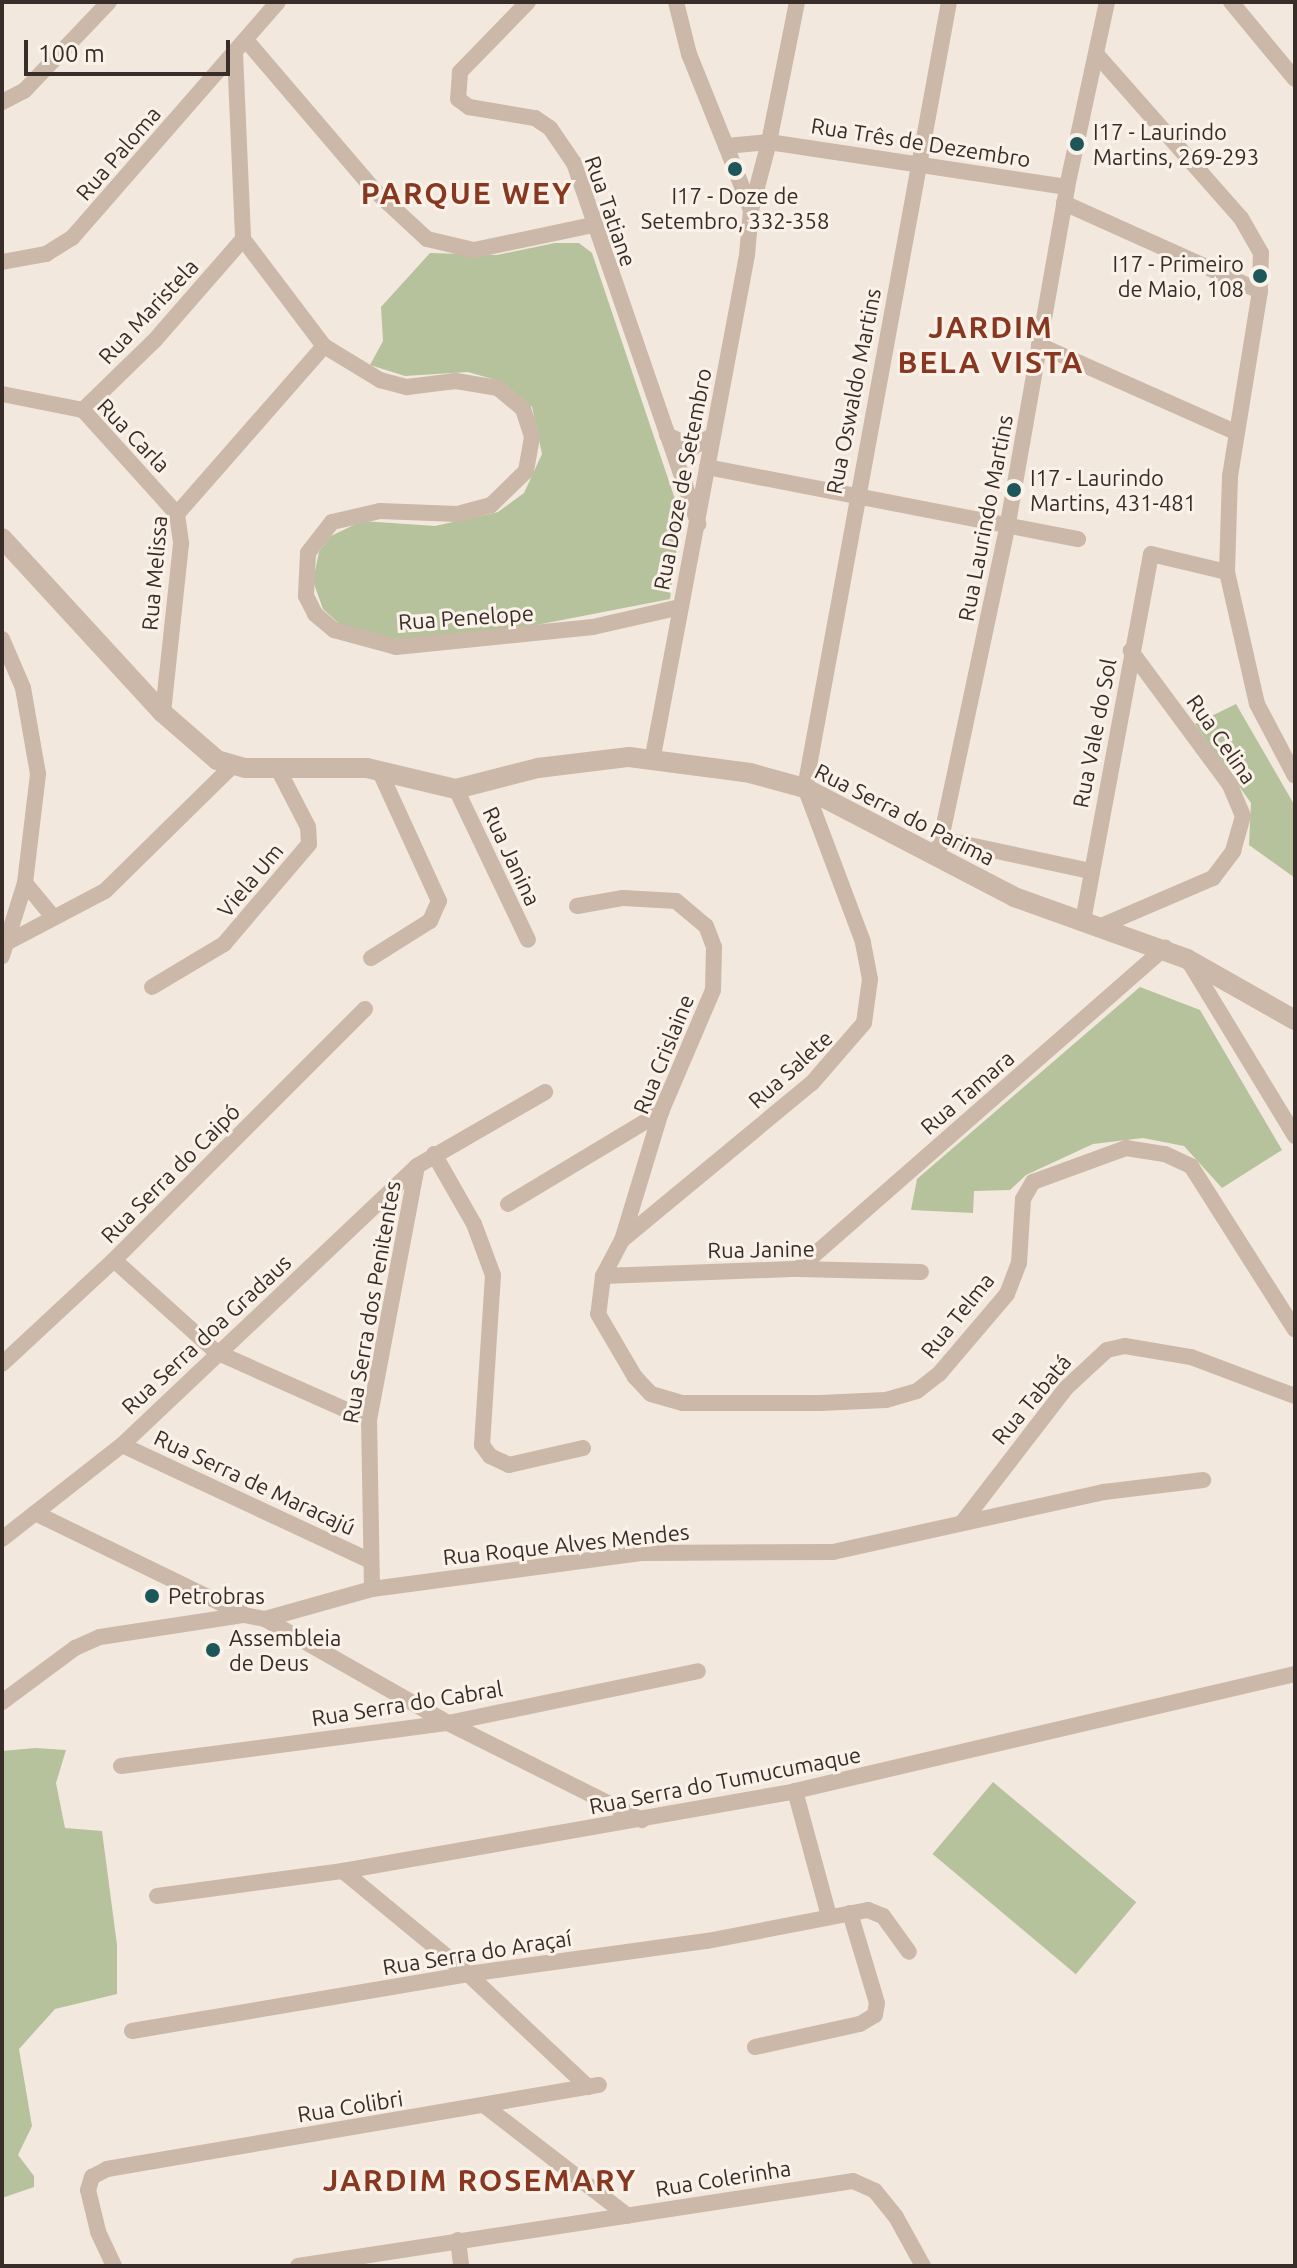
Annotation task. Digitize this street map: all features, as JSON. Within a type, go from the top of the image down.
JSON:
[{"type":"street","name":"Rua Paloma","points":[[2,262],[46,254],[72,238],[278,2]]},
{"type":"street","name":"Rua Tatiane","points":[[528,2],[460,72],[458,99],[469,107],[517,112],[550,128],[574,163],[698,524]]},
{"type":"street","points":[[676,2],[689,54],[751,210]]},
{"type":"street","name":"Rua Doze de Setembro","points":[[653,756],[698,524],[751,210],[769,142],[797,2]]},
{"type":"street","name":"Rua Oswaldo Martins","points":[[805,788],[949,2]]},
{"type":"street","name":"Rua Laurindo Martins","points":[[939,846],[1008,523],[1065,195],[1098,56],[1107,2]]},
{"type":"street","points":[[1231,2],[1295,79]]},
{"type":"street","points":[[4,102],[45,71],[107,3]]},
{"type":"street","points":[[240,47],[374,190],[427,239],[474,250],[593,225]]},
{"type":"street","points":[[240,47],[243,239]]},
{"type":"street","points":[[1098,56],[1254,235],[1261,253],[1260,291],[1235,432],[1227,572],[1257,704],[1295,776]]},
{"type":"street","points":[[726,146],[769,142]]},
{"type":"street","name":"Rua Três de Dezembro","points":[[769,142],[918,162],[1065,195],[1260,291]]},
{"type":"street","name":"Rua Penelope","points":[[243,239],[324,346],[380,380],[407,387],[456,381],[498,388],[523,409],[532,437],[526,471],[491,505],[457,514],[380,511],[351,515],[319,534],[308,553],[306,596],[315,614],[334,630],[396,647],[472,642],[593,627],[680,607]]},
{"type":"street","name":"Rua Maristela","points":[[83,410],[155,340],[243,239]]},
{"type":"street","points":[[1039,345],[1235,432]]},
{"type":"street","name":"Rua Melissa","points":[[163,713],[181,544],[177,514],[324,346]]},
{"type":"street","name":"Rua Carla","points":[[2,394],[83,410],[177,514]]},
{"type":"street","points":[[667,435],[693,447],[712,436]]},
{"type":"street","points":[[707,467],[857,492],[1078,539]]},
{"type":"street","points":[[2,538],[192,742],[232,766],[105,891],[5,945]]},
{"type":"street","name":"Rua Vale do Sol","points":[[1092,924],[1090,871],[1151,554],[1227,572]]},
{"type":"street","points":[[2,639],[23,688],[36,760],[37,803],[25,883],[5,945]]},
{"type":"street","name":"Rua Celina","points":[[1092,924],[1213,878],[1233,851],[1243,816],[1230,785],[1131,651]]},
{"type":"street","name":"Rua Serra do Parima","points":[[232,766],[332,764],[456,789],[538,768],[653,756],[805,788],[939,846],[1014,897],[1165,948],[1295,1020]]},
{"type":"street","name":"Viela Um","points":[[152,987],[224,944],[309,844],[308,827],[277,767]]},
{"type":"street","points":[[371,958],[430,921],[439,901],[380,772]]},
{"type":"street","name":"Rua Salete","points":[[622,1240],[812,1083],[864,1023],[870,979],[863,942],[805,788]]},
{"type":"street","name":"Rua Janina","points":[[456,789],[528,940]]},
{"type":"street","points":[[939,846],[1090,871]]},
{"type":"street","points":[[25,883],[53,917]]},
{"type":"street","name":"Rua Crislaine","points":[[577,906],[654,897],[676,901],[706,926],[714,947],[713,990],[661,1112],[622,1240]]},
{"type":"street","name":"Rua Tamara","points":[[798,1269],[1165,948]]},
{"type":"street","points":[[1187,959],[1295,1136]]},
{"type":"street","name":"Rua Serra do Caipó","points":[[2,1364],[114,1260],[365,1009]]},
{"type":"street","name":"Rua Serra doa Gradaus","points":[[2,1539],[122,1445],[216,1352],[417,1166],[545,1092]]},
{"type":"street","points":[[508,1204],[661,1112]]},
{"type":"street","name":"Rua Telma","points":[[622,1240],[603,1276],[598,1314],[635,1377],[651,1394],[683,1403],[886,1400],[917,1391],[939,1374],[1007,1294],[1019,1263],[1020,1208],[1033,1182],[1109,1151],[1135,1149],[1191,1166],[1295,1330]]},
{"type":"street","points":[[434,1154],[479,1233],[493,1275],[482,1445],[490,1456],[509,1465],[583,1448]]},
{"type":"street","name":"Rua Serra dos Penitentes","points":[[372,1589],[369,1560],[369,1420],[417,1166]]},
{"type":"street","points":[[114,1260],[216,1352],[369,1420]]},
{"type":"street","name":"Rua Janine","points":[[603,1276],[798,1269],[921,1272]]},
{"type":"street","name":"Rua Tabatá","points":[[962,1523],[1066,1388],[1107,1350],[1149,1348],[1191,1357],[1295,1396]]},
{"type":"street","name":"Rua Serra de Maracajú","points":[[122,1445],[369,1560]]},
{"type":"street","name":"Rua Roque Alves Mendes","points":[[2,1702],[85,1641],[244,1615],[265,1619],[372,1589],[641,1553],[833,1552],[1104,1492],[1203,1480]]},
{"type":"street","points":[[35,1513],[197,1595],[244,1615]]},
{"type":"street","points":[[181,1627],[197,1595]]},
{"type":"street","points":[[265,1619],[448,1723],[642,1820]]},
{"type":"street","name":"Rua Serra do Cabral","points":[[121,1766],[448,1723],[698,1671]]},
{"type":"street","name":"Rua Serra do Tumucumaque","points":[[157,1896],[343,1871],[795,1791],[1043,1737],[1295,1674]]},
{"type":"street","points":[[795,1791],[829,1916]]},
{"type":"street","points":[[343,1871],[468,1974]]},
{"type":"street","points":[[755,2047],[860,2024],[875,2015],[877,2003],[850,1913],[877,1912],[909,1952]]},
{"type":"street","name":"Rua Serra do Araçaí","points":[[132,2031],[468,1974],[707,1941],[850,1913]]},
{"type":"street","name":"Rua Colibri","points":[[114,2266],[89,2201],[89,2182],[107,2169],[594,2086],[468,1974]]},
{"type":"street","points":[[485,2106],[628,2216]]},
{"type":"street","name":"Rua Colerinha","points":[[298,2266],[853,2181],[875,2191],[896,2217],[923,2266]]},
{"type":"street","points":[[458,2240],[461,2266]]},
{"type":"green space","points":[[555,243],[579,243],[592,253],[681,517],[670,599],[475,637],[396,643],[344,628],[323,609],[313,581],[319,552],[331,536],[362,521],[435,526],[498,512],[524,493],[542,454],[532,407],[503,382],[468,372],[405,376],[370,365],[383,341],[381,307],[430,253],[497,255]]},
{"type":"green space","points":[[1236,704],[1295,806],[1295,878],[1249,845],[1251,803],[1195,724]]},
{"type":"green space","points":[[1140,987],[1200,1010],[1282,1150],[1222,1188],[1184,1146],[1143,1138],[1093,1144],[1026,1175],[1010,1190],[974,1191],[973,1213],[911,1210],[917,1179]]},
{"type":"green space","points":[[35,1748],[66,1750],[56,1783],[65,1828],[102,1831],[117,1945],[117,1994],[55,2009],[19,2049],[32,2126],[18,2155],[34,2176],[34,2187],[2,2198],[2,1751]]},
{"type":"green space","points":[[993,1782],[1136,1902],[1076,1974],[933,1854]]},
{"type":"place","name":"I17 - Laurindo Martins, 269-293","points":[[1077,144]]},
{"type":"place","name":"I17 - Doze de Setembro, 332-358","points":[[735,169]]},
{"type":"place","name":"I17 - Primeiro de Maio, 108","points":[[1260,276]]},
{"type":"place","name":"I17 - Laurindo Martins, 431-481","points":[[1014,490]]},
{"type":"place","name":"Petrobras","points":[[152,1596]]},
{"type":"place","name":"Assembleia de Deus","points":[[213,1650]]},
{"type":"district","name":"PARQUE WEY","points":[[467,193]]},
{"type":"district","name":"JARDIM BELA VISTA","points":[[991,344]]},
{"type":"district","name":"JARDIM ROSEMARY","points":[[480,2180]]}]
